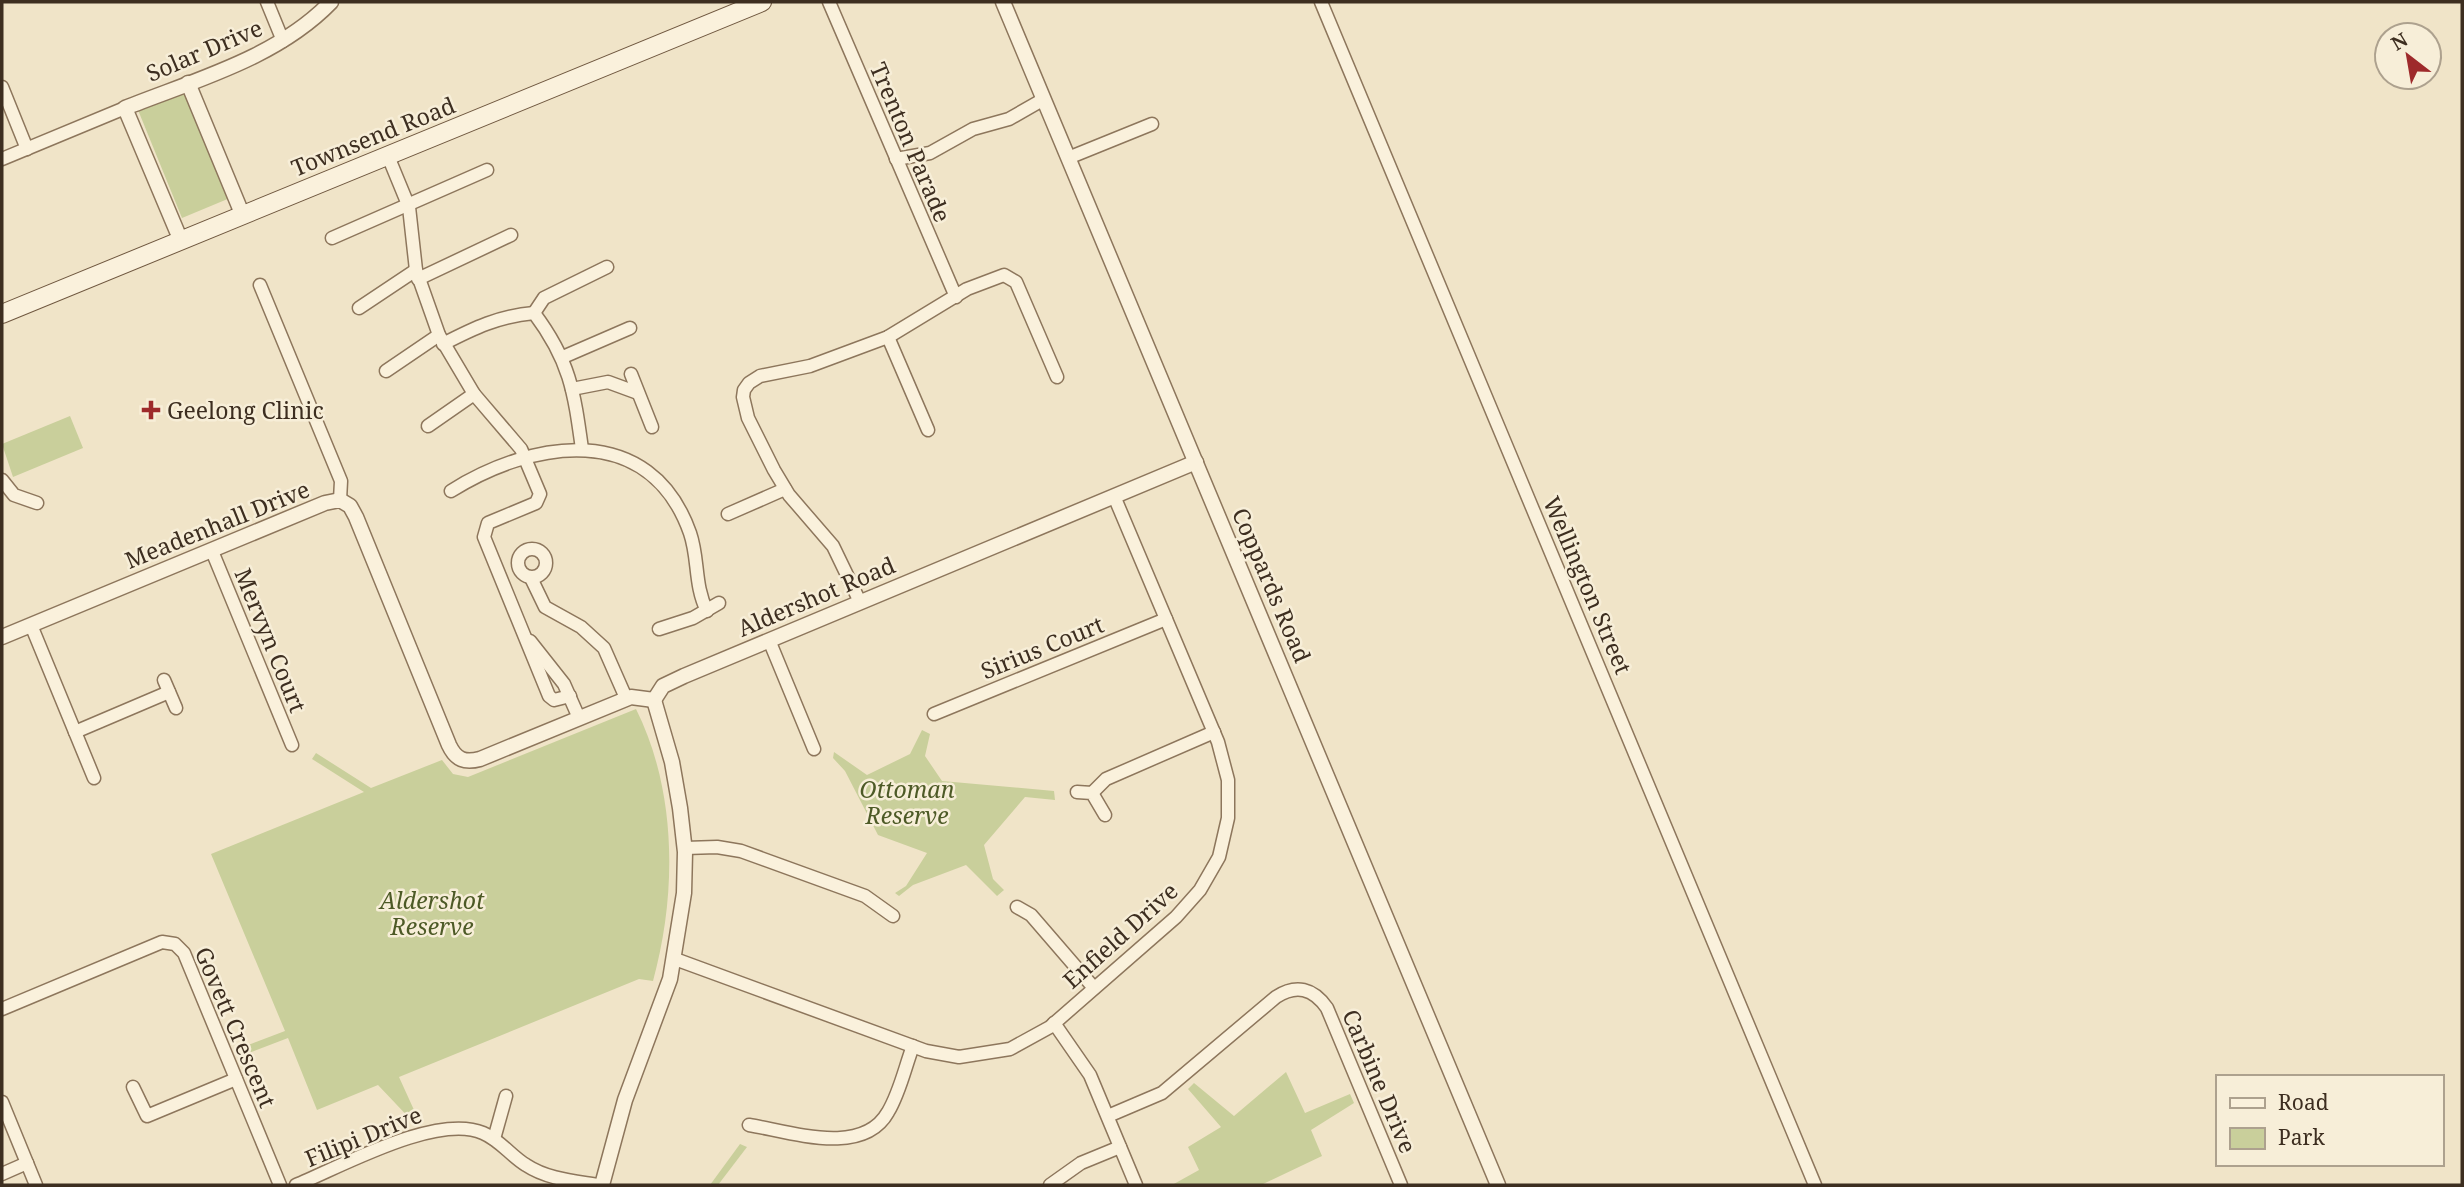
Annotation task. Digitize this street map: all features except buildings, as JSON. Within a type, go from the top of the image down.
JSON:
[{"type":"main road","name":"Townsend Road","points":[[2,314],[762,2]]},
{"type":"street","points":[[267,2],[283,41]]},
{"type":"street","name":"Solar Drive","points":[[125,108],[283,41],[331,2]]},
{"type":"street","name":"Trenton Parade","points":[[829,2],[956,297]]},
{"type":"street","name":"Coppards Road","points":[[1003,2],[1498,1185]]},
{"type":"street","name":"Wellington Street","points":[[1321,2],[1815,1185]]},
{"type":"street","points":[[188,83],[243,216]]},
{"type":"street","points":[[2,88],[27,149]]},
{"type":"street","points":[[896,159],[930,153],[973,129],[1009,119],[1044,99]]},
{"type":"street","points":[[2,159],[125,108],[181,241]]},
{"type":"street","points":[[1068,158],[1152,124]]},
{"type":"street","points":[[388,156],[409,207],[417,275],[441,340],[474,394],[526,456],[536,482],[539,499],[530,506],[493,520],[484,532],[526,635],[542,664],[570,696],[579,718],[636,695],[654,699],[672,762],[685,848],[684,893],[675,959],[625,1100],[600,1185]]},
{"type":"street","points":[[332,238],[409,207],[430,194],[487,170]]},
{"type":"street","points":[[359,308],[417,275],[511,234]]},
{"type":"street","points":[[534,313],[544,298],[607,267]]},
{"type":"street","points":[[860,601],[833,546],[785,489],[748,418],[743,397],[749,383],[760,376],[827,361],[888,337],[999,275],[1011,276],[1057,377]]},
{"type":"street","points":[[260,285],[341,481],[340,500]]},
{"type":"street","points":[[386,371],[441,340],[486,321],[534,313]]},
{"type":"street","points":[[534,313],[563,357],[572,389],[582,449]]},
{"type":"street","points":[[563,357],[630,328]]},
{"type":"street","points":[[888,337],[928,430]]},
{"type":"street","points":[[631,374],[652,427]]},
{"type":"street","points":[[572,389],[608,382],[638,393]]},
{"type":"street","points":[[428,426],[474,394]]},
{"type":"street","points":[[451,491],[491,469],[526,456],[582,449],[624,459],[654,479],[667,493],[691,534],[698,589],[707,611]]},
{"type":"street","name":"Aldershot Road","points":[[654,699],[658,690],[672,681],[1196,462]]},
{"type":"street","points":[[2,480],[14,495],[37,503]]},
{"type":"street","points":[[728,514],[785,489]]},
{"type":"street","name":"Enfield Drive","points":[[675,959],[913,1046],[940,1054],[977,1056],[1024,1043],[1054,1023],[1190,903],[1219,857],[1228,818],[1228,790],[1223,758],[1114,496]]},
{"type":"street","name":"Meadenhall Drive","points":[[2,637],[340,500],[350,506],[356,517],[451,750],[459,759],[469,762],[480,759],[579,718]]},
{"type":"street","name":"Mervyn Court","points":[[212,551],[292,745]]},
{"type":"street","points":[[531,578],[545,607],[581,627],[604,648],[626,698]]},
{"type":"street","points":[[659,629],[707,611],[719,603]]},
{"type":"street","name":"Sirius Court","points":[[934,713],[1166,619]]},
{"type":"street","points":[[31,625],[94,778]]},
{"type":"street","points":[[769,640],[814,749]]},
{"type":"street","points":[[542,664],[551,699],[570,696]]},
{"type":"street","points":[[164,680],[176,708]]},
{"type":"street","points":[[75,732],[169,692]]},
{"type":"street","points":[[1092,793],[1105,779],[1214,732]]},
{"type":"street","points":[[1077,792],[1092,793]]},
{"type":"street","points":[[1092,793],[1105,814]]},
{"type":"street","points":[[685,848],[717,847],[741,851],[865,896],[893,916]]},
{"type":"street","points":[[1017,907],[1031,915],[1094,988]]},
{"type":"street","name":"Govett Crescent","points":[[2,1009],[162,942],[170,942],[184,953],[280,1185]]},
{"type":"street","name":"Carbine Drive","points":[[1108,1116],[1162,1093],[1276,997],[1285,991],[1303,989],[1321,999],[1327,1008],[1401,1185]]},
{"type":"street","points":[[1054,1023],[1090,1075],[1136,1185]]},
{"type":"street","points":[[749,1125],[841,1139],[868,1134],[889,1111],[913,1046]]},
{"type":"street","points":[[133,1087],[147,1116],[236,1079]]},
{"type":"street","points":[[494,1139],[506,1096]]},
{"type":"street","points":[[2,1102],[36,1185]]},
{"type":"street","name":"Filipi Drive","points":[[296,1185],[435,1129],[468,1128],[494,1139],[535,1170],[600,1185]]},
{"type":"street","points":[[1050,1185],[1082,1163],[1121,1147]]},
{"type":"street","points":[[2,1174],[27,1163]]},
{"type":"green space","points":[[186,91],[230,198],[182,218],[138,110]]},
{"type":"green space","points":[[70,416],[83,448],[13,477],[2,444]]},
{"type":"green space","name":"Aldershot Reserve","points":[[636,709],[659,774],[669,843],[666,913],[653,981],[639,979],[399,1077],[419,1121],[414,1123],[378,1085],[317,1110],[288,1038],[241,1056],[238,1049],[285,1031],[211,854],[364,792],[312,759],[316,753],[371,788],[442,760],[453,774],[468,777]]},
{"type":"green space","name":"Ottoman Reserve","points":[[922,730],[930,734],[925,756],[942,781],[1054,791],[1055,800],[1025,797],[984,845],[993,879],[1004,890],[997,896],[966,865],[913,885],[899,896],[895,893],[906,886],[927,853],[878,835],[845,771],[833,758],[834,752],[867,775],[910,754]]},
{"type":"green space","points":[[1286,1072],[1305,1113],[1350,1094],[1354,1103],[1311,1130],[1322,1156],[1261,1185],[1172,1185],[1199,1170],[1188,1147],[1221,1127],[1188,1089],[1194,1083],[1234,1116]]},
{"type":"green space","points":[[740,1144],[747,1147],[718,1185],[710,1185]]},
{"type":"place","name":"Geelong Clinic","points":[[151,410]]}]
